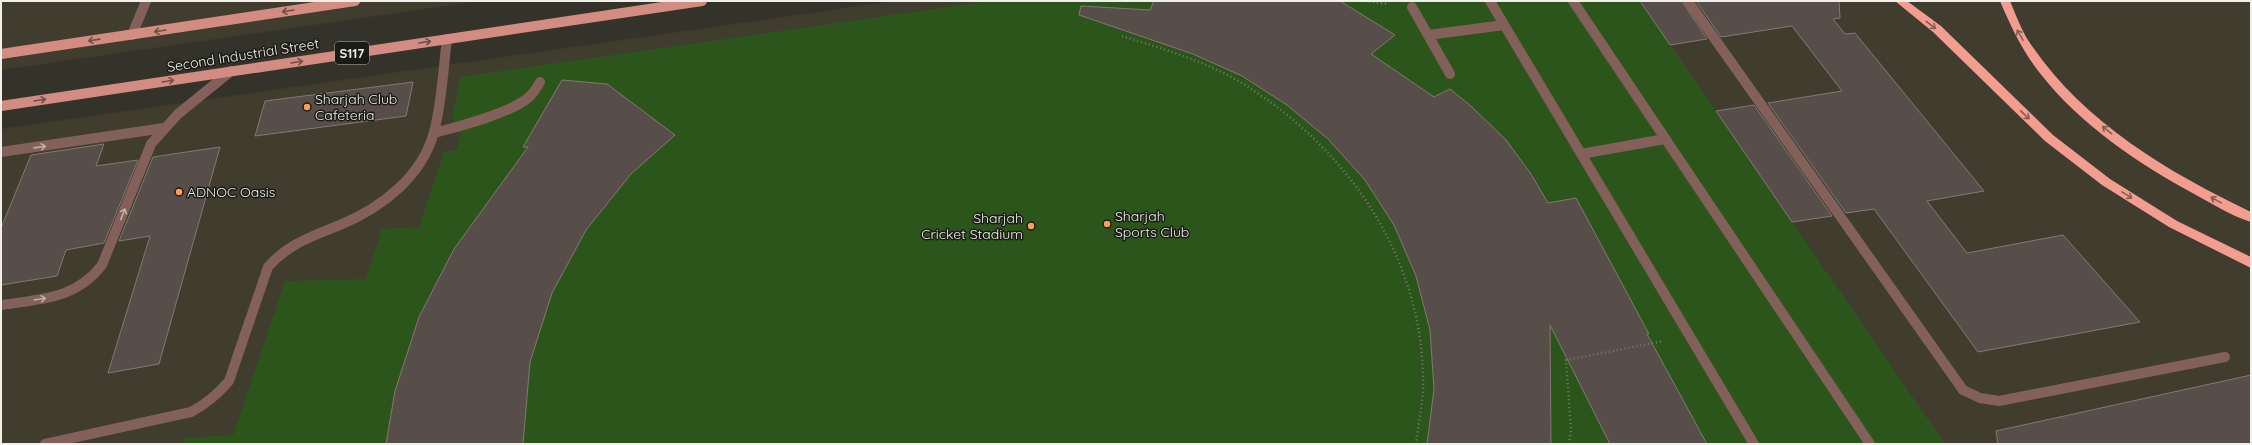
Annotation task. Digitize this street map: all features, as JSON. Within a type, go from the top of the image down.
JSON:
[{"type":"highway","points":[[1900,1],[1937,29],[2049,138],[2106,182],[2173,224],[2251,263]]},
{"type":"highway","points":[[2005,1],[2010,17],[2034,59],[2070,99],[2120,141],[2173,177],[2251,217]]},
{"type":"main road","points":[[1,54],[355,1]]},
{"type":"main road","name":"Second Industrial Street","points":[[1,106],[702,1]]},
{"type":"lane","points":[[132,35],[146,1]]},
{"type":"lane","points":[[1490,1],[1754,444]]},
{"type":"lane","points":[[1573,1],[1870,444]]},
{"type":"lane","points":[[1688,1],[1963,390],[1987,401],[1999,401],[2225,357]]},
{"type":"lane","points":[[1412,7],[1450,74]]},
{"type":"lane","points":[[1428,35],[1504,25]]},
{"type":"lane","points":[[45,444],[191,412],[206,404],[220,393],[229,381],[268,267],[274,259],[290,246],[354,219],[384,201],[406,181],[416,168],[434,132],[447,39]]},
{"type":"lane","points":[[1,305],[73,292],[96,276],[102,265],[151,144],[164,128],[194,100],[231,71]]},
{"type":"lane","points":[[434,132],[449,129],[522,103],[533,94],[540,82]]},
{"type":"lane","points":[[1,152],[164,128]]},
{"type":"lane","points":[[1581,154],[1665,139]]},
{"type":"path","points":[[1122,36],[1165,49],[1206,65],[1245,85],[1282,109],[1321,143],[1346,170],[1372,205],[1394,245],[1410,287],[1420,333],[1423,381],[1416,444]]},
{"type":"path","points":[[1569,444],[1570,430],[1566,360],[1689,336]]},
{"type":"shaded area","points":[[1,1],[479,1],[1,70]]},
{"type":"shaded area","name":"Sharjah Sports Club","points":[[894,1],[2251,1],[2251,444],[1,444],[1,129]]},
{"type":"green space","name":"Sharjah Cricket Stadium","points":[[990,1],[1640,1],[1945,444],[182,444],[184,438],[233,435],[285,281],[366,279],[382,229],[419,227],[444,152],[456,150],[461,135],[452,118],[460,77]]},
{"type":"building","points":[[1154,1],[1340,1],[1395,35],[1371,54],[1434,97],[1450,89],[1472,107],[1506,140],[1531,174],[1548,203],[1576,198],[1649,334],[1647,334],[1707,444],[1610,444],[1550,325],[1551,444],[1427,444],[1434,389],[1430,330],[1416,276],[1394,225],[1365,180],[1328,139],[1287,105],[1242,76],[1193,54],[1079,15],[1081,6],[1150,10]]},
{"type":"building","points":[[1640,1],[1682,1],[1707,39],[1670,45]]},
{"type":"building","points":[[1696,1],[1839,1],[1840,18],[1833,19],[1845,34],[1855,33],[1984,191],[1927,201],[1967,253],[2063,235],[2140,322],[1978,352],[1874,209],[1846,213],[1768,103],[1842,91],[1792,26],[1721,37]]},
{"type":"building","points":[[562,80],[607,84],[675,135],[631,174],[586,230],[552,293],[530,362],[523,444],[386,444],[395,391],[419,317],[454,249],[528,147],[523,147]]},
{"type":"building","points":[[413,82],[406,116],[255,136],[265,101]]},
{"type":"building","points":[[1754,105],[1832,216],[1792,222],[1716,111]]},
{"type":"building","points":[[104,144],[96,166],[138,160],[104,243],[66,250],[57,276],[1,285],[1,228],[31,155]]},
{"type":"building","points":[[220,147],[159,364],[108,373],[150,236],[119,241],[153,157]]},
{"type":"building","points":[[2251,375],[2251,444],[1998,444],[1996,431]]},
{"type":"place","name":"Sharjah Club Cafeteria","points":[[307,107]]},
{"type":"place","name":"ADNOC Oasis","points":[[179,192]]},
{"type":"place","name":"Sharjah Sports Club","points":[[1107,224]]},
{"type":"place","name":"Sharjah Cricket Stadium","points":[[1031,226]]}]
